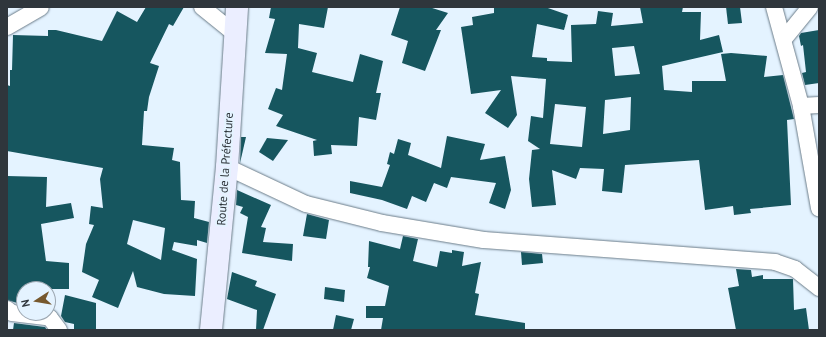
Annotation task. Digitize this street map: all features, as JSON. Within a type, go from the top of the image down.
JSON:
[{"type":"street","points":[[7,27],[41,7]]},
{"type":"street","points":[[202,7],[234,33]]},
{"type":"street","name":"Route de la Préfecture","points":[[211,330],[226,167],[234,33],[237,7]]},
{"type":"street","points":[[774,7],[784,39],[801,106],[819,208]]},
{"type":"street","points":[[784,39],[810,7]]},
{"type":"street","points":[[801,106],[819,105]]},
{"type":"street","points":[[226,167],[306,204],[382,223],[484,240],[776,262],[795,269],[819,288]]},
{"type":"street","points":[[7,309],[12,313],[50,318],[59,330]]},
{"type":"building","points":[[146,7],[184,7],[173,26],[169,24],[150,63],[159,66],[149,97],[147,111],[144,111],[142,145],[174,148],[172,160],[180,162],[181,200],[195,201],[194,218],[209,222],[207,243],[197,240],[197,246],[174,242],[172,250],[197,259],[195,296],[164,294],[137,287],[133,271],[118,308],[92,297],[99,280],[82,272],[86,244],[94,225],[89,224],[91,206],[103,208],[100,179],[103,168],[7,151],[7,85],[10,86],[10,70],[12,70],[13,35],[48,36],[48,30],[56,30],[102,41],[117,11],[137,22]],"holes":[[[133,220],[165,228],[161,260],[127,244]]]},
{"type":"building","points":[[271,7],[328,7],[324,28],[299,24],[298,48],[317,53],[312,72],[353,82],[360,54],[383,61],[376,93],[381,93],[376,120],[359,117],[357,146],[331,145],[332,154],[314,156],[313,141],[317,140],[276,126],[283,115],[268,109],[276,88],[282,90],[287,54],[265,53],[275,19],[269,18]]},
{"type":"building","points":[[400,7],[429,7],[448,13],[436,30],[441,30],[425,71],[402,63],[408,41],[391,35]]},
{"type":"building","points":[[494,7],[545,7],[568,15],[564,30],[537,24],[532,57],[547,58],[547,61],[572,62],[571,25],[596,24],[598,11],[613,13],[611,26],[643,23],[640,7],[683,7],[682,12],[701,12],[700,40],[719,35],[723,52],[662,66],[664,90],[692,92],[692,81],[726,81],[721,54],[731,53],[767,56],[764,77],[783,75],[794,119],[787,120],[791,205],[750,209],[751,213],[734,215],[733,206],[705,210],[699,160],[625,165],[622,193],[602,191],[604,169],[580,168],[576,179],[552,170],[556,205],[532,207],[529,179],[532,150],[540,149],[528,141],[531,116],[543,118],[546,79],[511,76],[517,115],[508,128],[485,113],[501,90],[471,94],[461,27],[473,25],[472,17],[494,13]],"holes":[[[634,46],[640,74],[615,76],[612,48]],[[631,97],[630,130],[603,134],[605,100]],[[555,104],[586,107],[582,147],[550,144]]]},
{"type":"building","points":[[726,7],[740,7],[742,23],[728,24]]},
{"type":"building","points":[[819,30],[819,83],[805,85],[802,73],[806,72],[803,45],[801,46],[799,36],[801,33]]},
{"type":"building","points":[[447,136],[485,144],[480,160],[505,156],[511,190],[505,209],[489,203],[496,183],[451,177],[447,188],[434,183],[426,202],[412,196],[407,209],[382,200],[350,193],[350,181],[382,187],[390,165],[387,164],[390,152],[394,154],[398,139],[411,143],[408,155],[441,168]]},
{"type":"building","points":[[241,137],[246,137],[240,163]]},
{"type":"building","points":[[267,138],[288,140],[273,161],[259,152]]},
{"type":"building","points":[[7,176],[47,177],[46,207],[71,203],[74,218],[41,224],[46,261],[69,263],[69,289],[56,289],[56,281],[16,281],[16,303],[7,300]]},
{"type":"building","points":[[237,190],[271,205],[261,227],[266,228],[263,242],[293,244],[292,261],[242,253],[248,217],[240,213],[243,207],[236,205]]},
{"type":"building","points":[[307,214],[329,220],[326,239],[303,236]]},
{"type":"building","points":[[403,236],[418,239],[413,261],[437,267],[440,251],[452,253],[452,250],[464,252],[462,266],[481,262],[475,293],[479,294],[475,315],[525,323],[525,330],[381,330],[383,318],[366,318],[366,306],[385,306],[389,286],[367,278],[370,267],[368,267],[369,241],[400,249]]},
{"type":"building","points":[[521,252],[542,254],[543,263],[522,265]]},
{"type":"building","points":[[736,269],[751,270],[752,277],[763,275],[763,279],[793,279],[794,310],[806,308],[809,330],[736,330],[728,288],[739,286]]},
{"type":"building","points":[[232,272],[257,281],[255,286],[276,294],[263,330],[256,330],[257,310],[227,299]]},
{"type":"building","points":[[325,287],[345,290],[344,302],[324,299]]},
{"type":"building","points":[[65,295],[96,303],[96,330],[74,330],[74,324],[65,322],[61,316]]},
{"type":"building","points":[[336,315],[354,319],[351,330],[333,330]]},
{"type":"building","points":[[14,323],[45,327],[47,330],[13,330]]}]
